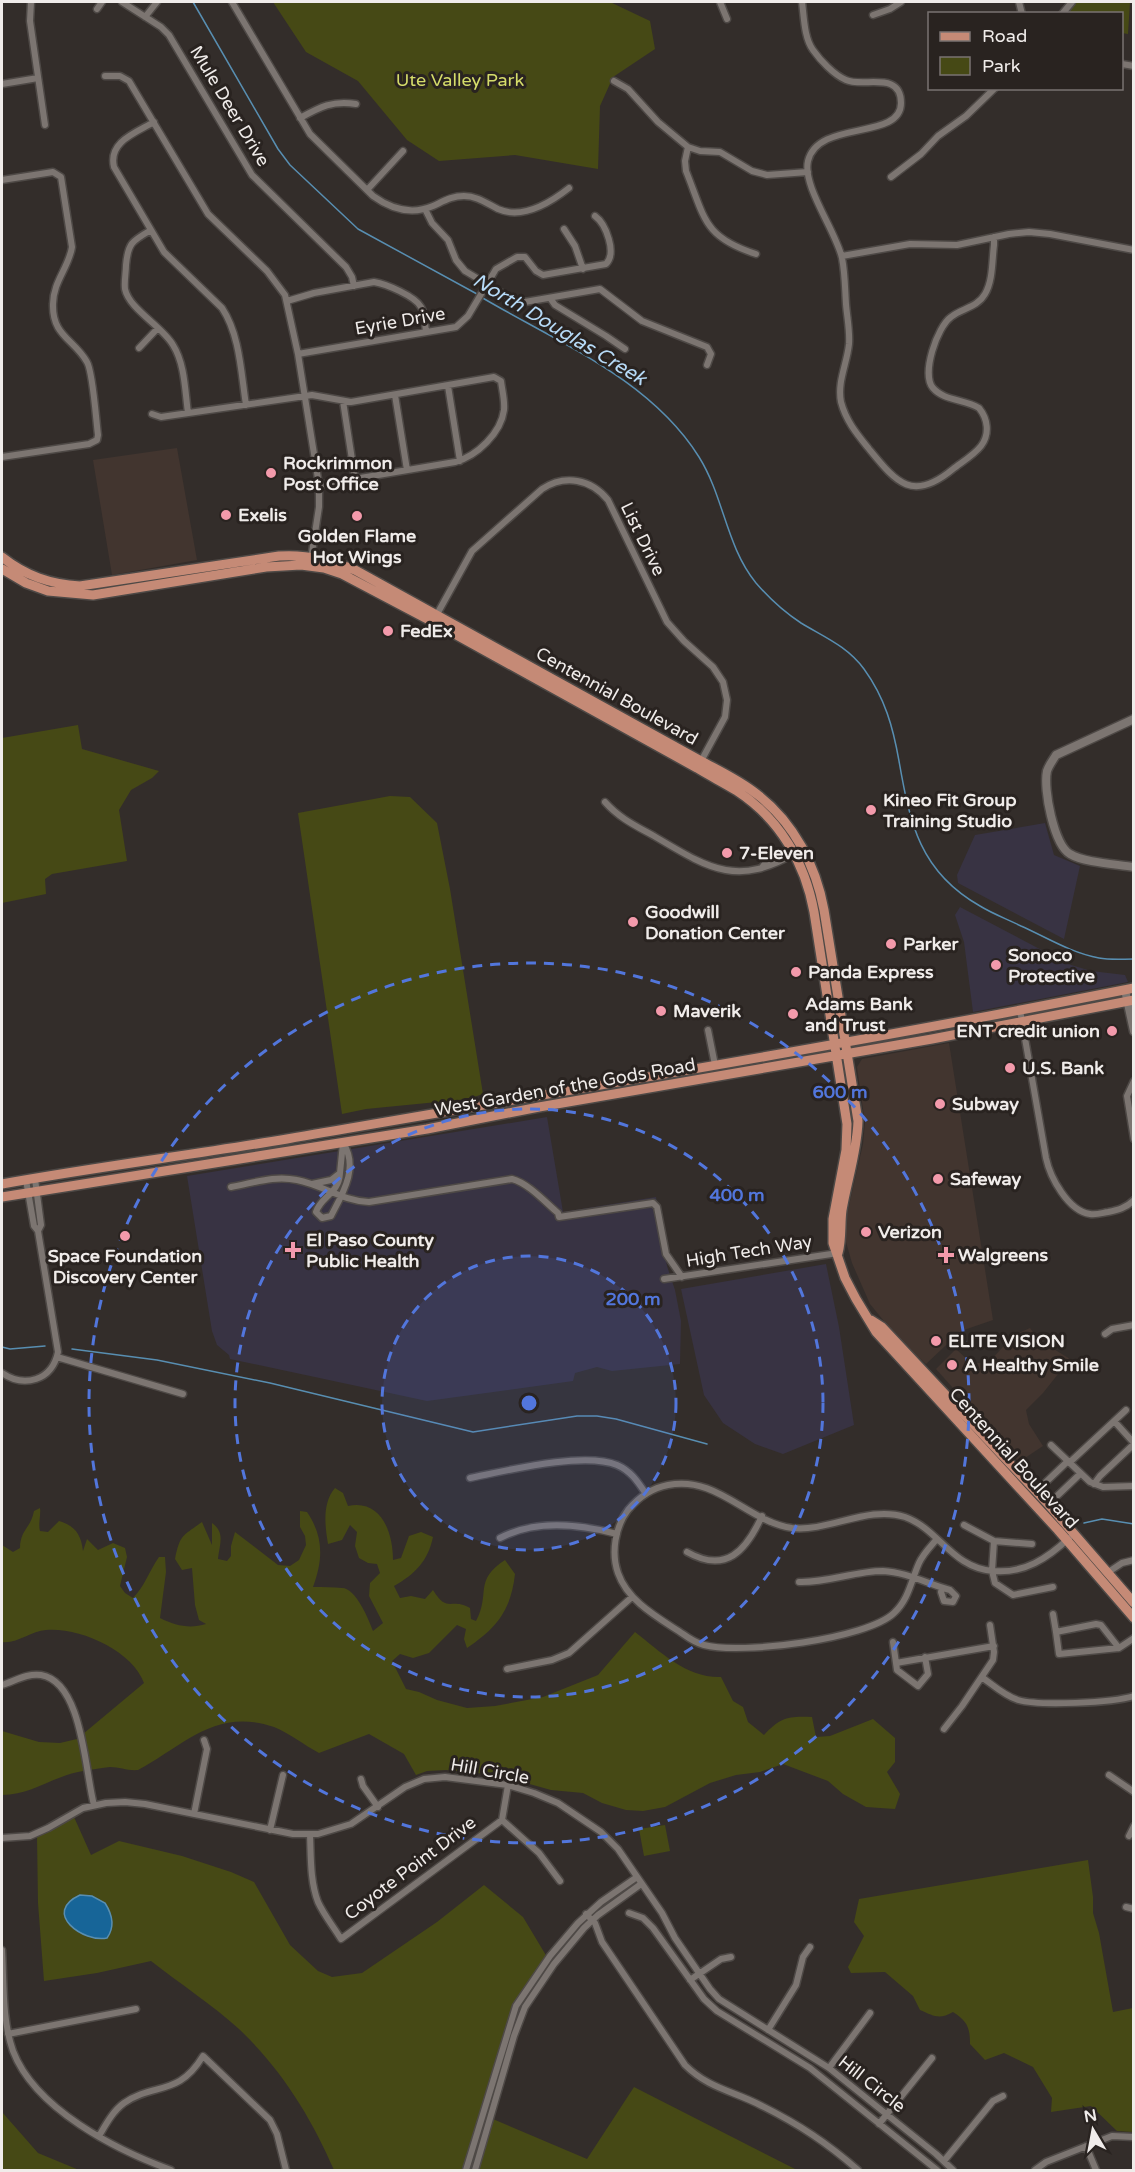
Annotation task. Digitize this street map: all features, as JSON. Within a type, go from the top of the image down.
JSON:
[{"type":"main road","name":"Centennial Boulevard","points":[[2,557],[32,577],[51,583],[81,586],[94,586],[272,556],[290,555],[310,561],[435,618],[606,709],[699,764],[752,802],[797,848],[820,891],[857,1106],[858,1134],[842,1210],[841,1242],[838,1253]]},
{"type":"main road","name":"Centennial Boulevard","points":[[2,569],[20,580],[48,591],[93,595],[310,561]]},
{"type":"main road","name":"Centennial Boulevard","points":[[435,618],[542,684],[699,764]]},
{"type":"main road","name":"Centennial Boulevard","points":[[797,848],[810,892],[848,1124],[845,1157],[833,1219],[833,1243],[850,1288],[871,1320],[876,1332],[1038,1508],[1059,1530],[1071,1535],[1134,1603]]},
{"type":"main road","name":"West Garden of the Gods Road","points":[[2,1184],[283,1139],[715,1065],[1020,1011],[1129,989]]},
{"type":"main road","name":"West Garden of the Gods Road","points":[[2,1197],[343,1143],[837,1056],[1130,1001]]},
{"type":"main road","points":[[539,1107],[547,1098],[616,1086],[632,1079]]},
{"type":"main road","name":"Centennial Boulevard","points":[[871,1320],[882,1326],[1049,1505],[1134,1618]]},
{"type":"street","points":[[31,2],[30,21],[45,125]]},
{"type":"street","points":[[97,9],[102,2]]},
{"type":"street","name":"Mule Deer Drive","points":[[122,2],[165,30],[175,43],[252,175],[346,267],[354,286]]},
{"type":"street","points":[[145,16],[157,2]]},
{"type":"street","points":[[232,2],[314,139],[379,200],[405,210],[425,209],[450,198],[464,196],[482,200],[503,210],[519,213],[538,208],[569,188]]},
{"type":"street","points":[[720,2],[727,19]]},
{"type":"street","points":[[802,2],[812,50],[844,79],[854,83],[881,81],[891,85],[898,93],[901,103],[898,114],[890,123],[857,130],[821,143],[810,156],[808,172],[810,184],[842,256],[849,341],[840,384],[842,403],[853,430],[887,471],[900,482],[917,486],[933,483],[976,451],[986,437],[986,422],[979,408],[938,393],[931,386],[928,372],[942,325],[950,317],[976,305],[986,292],[994,237]]},
{"type":"street","points":[[873,15],[902,2]]},
{"type":"street","points":[[105,76],[120,76],[129,81],[208,213],[276,281],[286,301],[298,354],[319,485],[319,507],[310,561]]},
{"type":"street","points":[[2,84],[38,78]]},
{"type":"street","points":[[614,81],[628,89],[658,122],[688,147],[720,152],[752,171],[767,175],[808,172]]},
{"type":"street","points":[[891,177],[921,154],[938,136],[966,116],[993,90]]},
{"type":"street","points":[[300,118],[331,103],[342,101],[356,104]]},
{"type":"street","points":[[154,122],[120,143],[114,150],[112,158],[116,172],[168,256],[222,308],[229,319],[234,333],[246,405]]},
{"type":"street","points":[[688,147],[685,161],[686,171],[710,229],[722,240],[756,254]]},
{"type":"street","points":[[367,190],[403,151]]},
{"type":"street","points":[[2,180],[53,172],[59,174],[62,180],[72,247],[57,282],[52,306],[54,319],[62,335],[88,365],[98,435],[97,440],[88,444],[2,457]]},
{"type":"street","points":[[425,209],[432,223],[448,240],[460,265],[471,276],[519,303],[600,289],[642,321],[707,347],[711,354],[707,365]]},
{"type":"street","points":[[564,229],[575,246],[583,269],[606,264],[611,254],[602,221],[595,216]]},
{"type":"street","points":[[151,230],[133,241],[129,248],[124,284],[132,302],[173,344],[180,361],[188,413]]},
{"type":"street","points":[[842,256],[910,244],[957,245],[1016,233],[1043,233],[1134,250]]},
{"type":"street","name":"Eyrie Drive","points":[[298,354],[456,327],[468,316],[496,269],[517,257],[525,257],[543,275],[583,269]]},
{"type":"street","points":[[286,301],[314,293],[374,282],[383,283],[412,298],[422,308],[426,332]]},
{"type":"street","points":[[550,298],[555,305],[625,349]]},
{"type":"street","points":[[139,348],[158,328]]},
{"type":"street","points":[[152,414],[160,417],[319,395],[351,402],[494,377],[501,381],[504,408],[499,427],[474,453],[460,461],[319,485]]},
{"type":"street","points":[[448,386],[460,461]]},
{"type":"street","points":[[395,395],[407,470]]},
{"type":"street","points":[[343,401],[355,479]]},
{"type":"street","name":"List Drive","points":[[435,618],[472,550],[542,489],[570,480],[592,486],[608,500],[667,622],[677,635],[713,667],[723,682],[727,700],[724,717],[699,764]]},
{"type":"street","points":[[542,684],[555,684],[606,709]]},
{"type":"street","points":[[1134,719],[1056,755],[1049,766],[1046,781],[1056,835],[1067,852],[1086,859],[1134,867]]},
{"type":"street","points":[[605,802],[621,818],[707,866],[718,869],[740,870],[763,866],[767,861],[797,848]]},
{"type":"street","points":[[1129,989],[1134,1031]]},
{"type":"street","points":[[1020,1011],[1046,1158],[1053,1180],[1072,1205],[1084,1212],[1097,1214],[1117,1210],[1134,1200]]},
{"type":"street","points":[[708,1030],[715,1065]]},
{"type":"street","points":[[1134,1080],[1127,1096],[1134,1139]]},
{"type":"street","points":[[343,1143],[349,1152],[351,1168],[348,1179],[331,1216],[322,1218],[317,1215],[318,1207],[332,1193],[340,1180],[343,1143]]},
{"type":"street","points":[[312,1185],[331,1180],[340,1173]]},
{"type":"street","points":[[231,1187],[277,1178],[299,1180],[340,1197],[355,1201],[375,1202],[512,1179],[522,1184],[552,1208],[559,1217],[653,1203],[657,1207],[666,1254],[682,1277]]},
{"type":"street","points":[[2,1373],[13,1380],[30,1381],[43,1375],[57,1358],[57,1345],[38,1232],[34,1226],[30,1179]]},
{"type":"street","name":"High Tech Way","points":[[664,1279],[838,1253]]},
{"type":"street","points":[[1105,1334],[1112,1329],[1134,1325]]},
{"type":"street","points":[[57,1358],[183,1394]]},
{"type":"street","points":[[1046,1482],[1126,1410]]},
{"type":"street","points":[[1094,1484],[1134,1444],[1114,1421]]},
{"type":"street","points":[[1051,1445],[1080,1474],[1094,1484],[1103,1487],[1134,1486]]},
{"type":"street","points":[[470,1478],[542,1464],[598,1460],[624,1468],[646,1494]]},
{"type":"street","points":[[1058,1495],[1080,1474]]},
{"type":"street","points":[[936,1540],[921,1559],[904,1601],[885,1620],[867,1628],[810,1642],[718,1647],[704,1645],[685,1636],[632,1597],[623,1585],[615,1564],[614,1549],[626,1512],[646,1494],[670,1485],[693,1485],[716,1492],[783,1526],[796,1528],[876,1515],[895,1515],[917,1523],[962,1560],[992,1571],[1020,1569],[1036,1563],[1071,1535]]},
{"type":"street","points":[[687,1552],[700,1559],[714,1561],[735,1555],[750,1540],[762,1516]]},
{"type":"street","points":[[500,1538],[522,1529],[568,1525],[617,1534]]},
{"type":"street","points":[[964,1525],[994,1541],[1032,1544]]},
{"type":"street","points":[[994,1541],[993,1581],[1013,1595],[1053,1587]]},
{"type":"street","points":[[1107,1573],[1122,1563],[1134,1560]]},
{"type":"street","points":[[799,1582],[877,1571],[914,1578],[942,1588]]},
{"type":"street","points":[[507,1669],[552,1660],[569,1653],[632,1597]]},
{"type":"street","points":[[1053,1614],[1059,1654],[1119,1648],[1134,1638]]},
{"type":"street","points":[[1056,1632],[1099,1624],[1119,1648]]},
{"type":"street","points":[[944,1728],[983,1678],[993,1660],[994,1646],[990,1625]]},
{"type":"street","points":[[892,1642],[897,1670],[918,1686],[928,1674],[925,1657]]},
{"type":"street","points":[[896,1663],[994,1646]]},
{"type":"street","points":[[2,1685],[35,1675],[48,1677],[63,1688],[69,1697],[87,1757],[88,1782],[94,1805]]},
{"type":"street","points":[[983,1678],[1010,1696],[1028,1702],[1109,1701],[1134,1696]]},
{"type":"street","points":[[194,1814],[207,1749],[204,1740]]},
{"type":"street","points":[[270,1830],[283,1775]]},
{"type":"street","points":[[1109,1775],[1134,1792]]},
{"type":"street","name":"Hill Circle","points":[[2,1838],[22,1838],[40,1833],[74,1812],[94,1805],[115,1802],[134,1802],[270,1830],[310,1835],[344,1827],[378,1807],[405,1787],[429,1778],[445,1777],[508,1785],[545,1797],[601,1832],[618,1849],[699,1974],[719,1999],[829,2068],[953,2170]]},
{"type":"street","points":[[361,1779],[363,1786],[378,1807]]},
{"type":"street","name":"Coyote Point Drive","points":[[310,1835],[315,1892],[321,1908],[341,1939],[502,1820],[508,1785]]},
{"type":"street","points":[[502,1820],[539,1853],[560,1881]]},
{"type":"street","points":[[1129,1836],[1134,1826]]},
{"type":"street","points":[[466,2170],[513,2012],[550,1956],[586,1914],[637,1877]]},
{"type":"street","points":[[475,2170],[520,2016],[554,1964],[592,1920],[641,1884]]},
{"type":"street","name":"Hill Circle","points":[[629,1913],[643,1918],[654,1928],[704,1999],[717,2011],[810,2068],[938,2170]]},
{"type":"street","points":[[586,1914],[592,1920],[602,1942],[693,2073],[709,2085],[744,2097],[807,2129],[858,2170]]},
{"type":"street","points":[[768,2030],[796,1985],[803,1957],[810,1947]]},
{"type":"street","points":[[2,1950],[8,2034],[17,2060],[33,2085],[68,2116],[99,2136],[124,2150],[171,2170]]},
{"type":"street","points":[[690,1980],[721,1959],[731,1957]]},
{"type":"street","points":[[8,2034],[136,2009]]},
{"type":"street","points":[[829,2068],[870,2013]]},
{"type":"street","points":[[99,2136],[120,2106],[132,2098],[167,2088],[178,2082],[197,2066],[203,2056],[270,2120],[277,2134],[286,2170]]},
{"type":"street","points":[[879,2124],[932,2058]]},
{"type":"street","points":[[944,2161],[993,2101],[1003,2096]]},
{"type":"street","points":[[1035,2170],[1046,2162],[1112,2136],[1134,2137]]},
{"type":"street","points":[[1086,2146],[1096,2170]]},
{"type":"shaded area","points":[[177,448],[197,560],[112,575],[93,460]]},
{"type":"shaded area","points":[[1045,823],[1054,855],[1080,866],[1064,939],[958,883],[957,875],[975,835]]},
{"type":"shaded area","points":[[960,907],[1068,964],[1091,971],[1125,975],[1128,982],[973,1012],[964,942],[955,915]]},
{"type":"shaded area","points":[[949,1043],[993,1320],[961,1331],[926,1364],[901,1342],[870,1304],[852,1263],[846,1242],[845,1223],[863,1144],[865,1123],[857,1067],[862,1059]]},
{"type":"shaded area","points":[[547,1117],[563,1212],[656,1197],[667,1266],[675,1290],[681,1321],[680,1364],[612,1371],[597,1367],[575,1373],[573,1381],[427,1401],[230,1359],[229,1355],[217,1345],[212,1331],[187,1176]]},
{"type":"shaded area","points":[[826,1264],[839,1327],[854,1425],[783,1454],[755,1444],[723,1423],[704,1395],[681,1289]]},
{"type":"shaded area","points":[[1030,1328],[1039,1340],[1070,1359],[1026,1410],[1029,1424],[1043,1446],[1019,1462],[936,1369],[956,1349],[971,1363],[988,1363],[1014,1335]]},
{"type":"green space","name":"Ute Valley Park","points":[[273,2],[610,2],[650,21],[655,49],[613,77],[600,106],[598,169],[515,155],[439,161],[407,140],[358,81],[306,52]]},
{"type":"green space","points":[[1076,2],[1130,2],[1128,34],[1123,33],[1123,12],[1067,12]]},
{"type":"green space","points":[[78,725],[82,749],[159,771],[152,778],[131,790],[119,810],[127,861],[52,874],[45,879],[46,894],[2,903],[2,738]]},
{"type":"green space","points":[[390,796],[410,797],[437,823],[483,1094],[468,1099],[366,1109],[342,1114],[298,813]]},
{"type":"green space","points":[[335,1488],[343,1493],[348,1506],[359,1505],[369,1508],[383,1520],[391,1539],[393,1560],[401,1558],[409,1536],[421,1532],[433,1537],[428,1553],[420,1566],[394,1586],[400,1598],[411,1596],[425,1599],[433,1590],[446,1603],[470,1608],[471,1619],[476,1621],[489,1574],[505,1560],[515,1574],[506,1608],[501,1617],[478,1641],[467,1648],[464,1639],[466,1629],[457,1625],[429,1653],[413,1658],[400,1654],[392,1661],[406,1689],[467,1708],[495,1706],[543,1697],[598,1675],[635,1632],[685,1668],[708,1676],[721,1677],[733,1701],[743,1707],[748,1722],[764,1735],[780,1721],[797,1717],[812,1717],[816,1737],[830,1736],[873,1719],[895,1738],[895,1762],[887,1772],[900,1794],[895,1809],[866,1807],[843,1794],[828,1781],[783,1764],[760,1772],[736,1775],[710,1783],[665,1807],[643,1811],[626,1810],[602,1803],[583,1793],[551,1790],[497,1775],[446,1770],[427,1771],[416,1775],[404,1754],[369,1734],[319,1753],[285,1732],[253,1722],[218,1725],[201,1732],[138,1770],[110,1767],[86,1771],[68,1775],[22,1792],[2,1795],[2,1731],[39,1742],[60,1743],[77,1739],[144,1683],[138,1671],[116,1651],[103,1643],[74,1632],[46,1630],[13,1641],[2,1642],[2,1545],[13,1552],[20,1548],[20,1542],[34,1511],[40,1508],[40,1531],[48,1532],[59,1521],[65,1523],[76,1532],[81,1540],[83,1551],[87,1539],[98,1550],[113,1543],[125,1548],[127,1557],[120,1586],[133,1598],[159,1557],[165,1557],[166,1572],[160,1618],[177,1625],[189,1626],[206,1624],[199,1620],[195,1605],[192,1568],[182,1570],[175,1559],[181,1540],[186,1533],[202,1522],[212,1545],[212,1523],[220,1535],[218,1559],[227,1561],[231,1556],[235,1532],[278,1565],[290,1566],[299,1560],[306,1545],[305,1536],[300,1527],[300,1511],[307,1512],[317,1530],[320,1549],[319,1567],[313,1587],[347,1589],[361,1605],[373,1631],[383,1623],[369,1596],[370,1583],[380,1573],[377,1564],[368,1563],[359,1558],[355,1546],[357,1532],[350,1525],[342,1540],[328,1544],[326,1508]]},
{"type":"green space","points":[[74,1817],[91,1855],[119,1841],[182,1856],[254,1882],[290,1945],[318,1971],[332,1977],[362,1973],[437,1922],[484,1885],[523,1917],[547,1957],[513,2008],[481,2114],[587,2159],[634,2087],[797,2170],[334,2170],[316,2131],[294,2095],[269,2061],[229,2020],[151,1961],[97,1973],[44,1981],[38,1903],[37,1836]]},
{"type":"green space","points":[[665,1825],[670,1851],[644,1856],[639,1829]]},
{"type":"green space","points":[[1088,1860],[1093,1913],[1099,1933],[1113,2012],[1133,2008],[1133,2132],[1117,2131],[1091,2106],[1051,2112],[1052,2098],[1033,2067],[1004,2053],[985,2060],[970,2044],[968,2029],[962,2018],[953,2012],[936,2016],[920,2010],[913,1996],[885,1972],[851,1973],[848,1967],[864,1936],[854,1922],[859,1899]]},
{"type":"green space","points":[[2,2112],[38,2153],[79,2170],[2,2170]]},
{"type":"water","points":[[80,1895],[92,1896],[105,1903],[112,1921],[107,1938],[88,1936],[70,1925],[65,1918],[65,1910],[69,1902]]},
{"type":"waterway","name":"North Douglas Creek","points":[[193,2],[278,149],[290,165],[358,229],[477,294]]},
{"type":"waterway","name":"North Douglas Creek","points":[[481,297],[570,347],[629,384],[655,405],[679,430],[707,472],[738,553],[756,583],[789,614],[850,654],[871,680],[883,702],[891,725],[914,826],[931,862],[944,878],[960,893],[985,909],[1069,949],[1099,958],[1134,959]]},
{"type":"waterway","points":[[2,1347],[10,1349],[45,1346]]},
{"type":"waterway","points":[[72,1349],[157,1360],[270,1383],[473,1432],[577,1416],[597,1416],[707,1444]]},
{"type":"waterway","name":"North Douglas Creek","points":[[1084,1523],[1102,1519],[1134,1524]]},
{"type":"place","name":"Rockrimmon Post Office","points":[[271,473]]},
{"type":"place","name":"Exelis","points":[[226,515]]},
{"type":"place","name":"Golden Flame Hot Wings","points":[[357,516]]},
{"type":"place","name":"FedEx","points":[[388,631]]},
{"type":"place","name":"Kineo Fit Group Training Studio","points":[[871,810]]},
{"type":"place","name":"7-Eleven","points":[[727,853]]},
{"type":"place","name":"Goodwill Donation Center","points":[[633,922]]},
{"type":"place","name":"Parker","points":[[891,944]]},
{"type":"place","name":"Sonoco Protective","points":[[996,965]]},
{"type":"place","name":"Panda Express","points":[[796,972]]},
{"type":"place","name":"Maverik","points":[[661,1011]]},
{"type":"place","name":"Adams Bank and Trust","points":[[793,1014]]},
{"type":"place","name":"ENT credit union","points":[[1112,1031]]},
{"type":"place","name":"U.S. Bank","points":[[1010,1068]]},
{"type":"place","name":"Subway","points":[[940,1104]]},
{"type":"place","name":"Safeway","points":[[938,1179]]},
{"type":"place","name":"Verizon","points":[[866,1232]]},
{"type":"place","name":"Space Foundation Discovery Center","points":[[125,1236]]},
{"type":"place","name":"El Paso County Public Health","points":[[293,1250]]},
{"type":"place","name":"Walgreens","points":[[946,1255]]},
{"type":"place","name":"ELITE VISION","points":[[936,1341]]},
{"type":"place","name":"A Healthy Smile","points":[[952,1365]]}]
